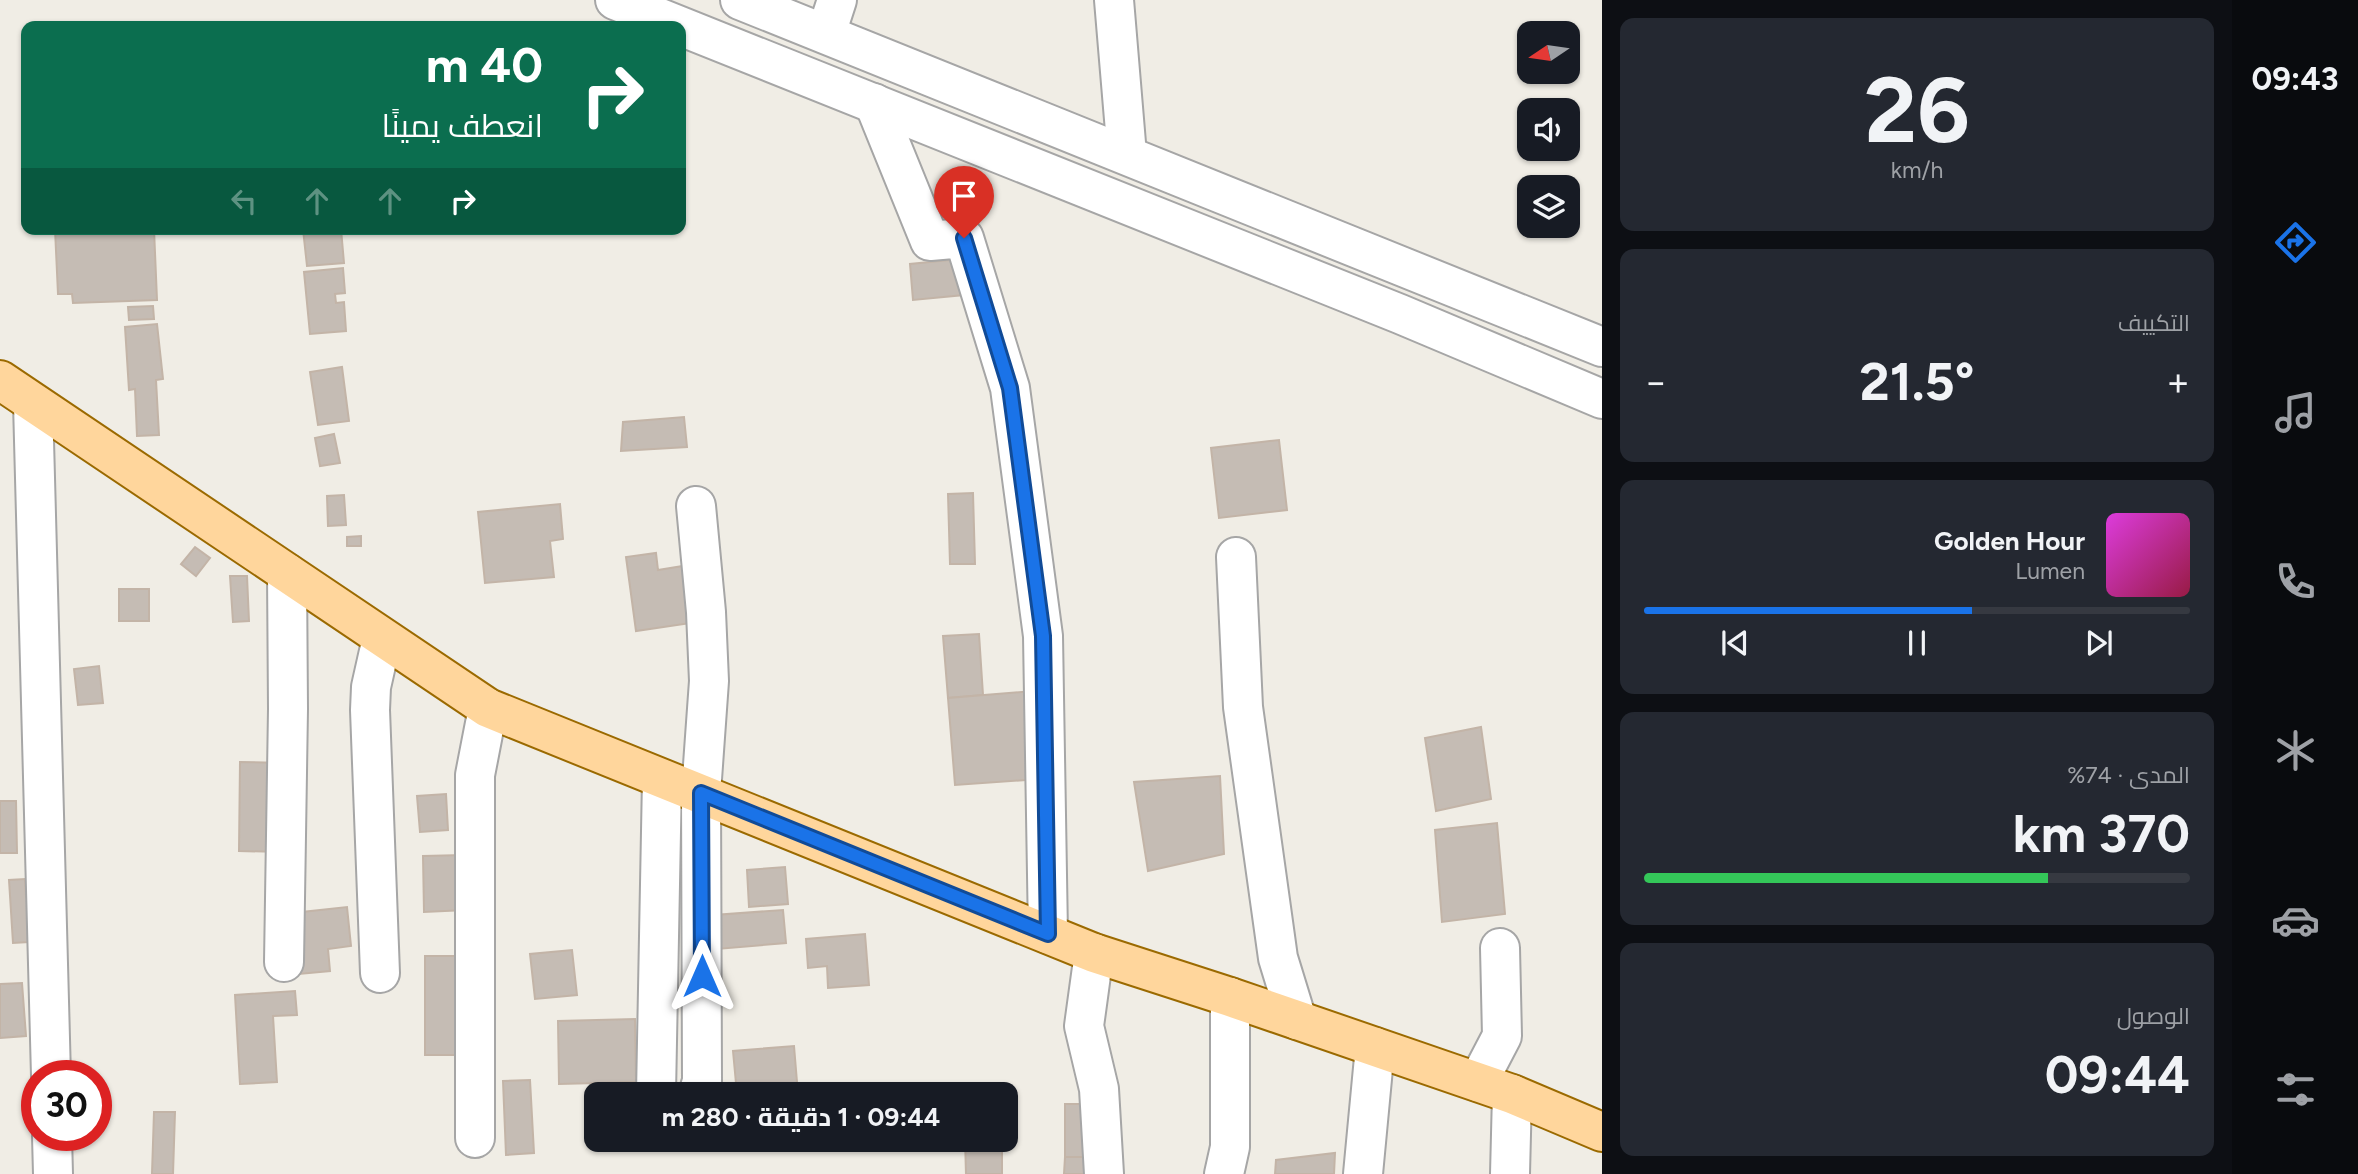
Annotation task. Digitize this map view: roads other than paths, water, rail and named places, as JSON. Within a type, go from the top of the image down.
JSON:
[{"type":"main road","points":[[0,380],[488,708],[1094,953],[1495,1088],[1602,1132]]},
{"type":"street","points":[[615,0],[668,21]]},
{"type":"street","points":[[740,0],[831,17],[1127,155],[1602,347]]},
{"type":"street","points":[[1114,0],[1127,155]]},
{"type":"street","points":[[686,28],[1401,314],[1602,399]]},
{"type":"street","points":[[874,103],[930,241],[964,238],[1010,388],[1043,636],[1048,934]]},
{"type":"street","points":[[33,403],[51,1060]]},
{"type":"street","points":[[696,506],[706,611],[709,681],[701,793],[702,1082]]},
{"type":"street","points":[[1236,557],[1243,707],[1279,958],[1297,1020]]},
{"type":"street","points":[[284,962],[287,573]]},
{"type":"street","points":[[380,973],[370,710],[371,687],[382,638]]},
{"type":"street","points":[[475,1138],[475,775],[488,708]]},
{"type":"street","points":[[656,1082],[662,779]]},
{"type":"street","points":[[1500,948],[1502,1036],[1495,1088],[1510,1174]]},
{"type":"street","points":[[1094,953],[1084,1026],[1099,1089],[1104,1174]]},
{"type":"street","points":[[1224,1174],[1230,1147],[1230,997]]},
{"type":"street","points":[[1363,1174],[1375,1047]]},
{"type":"street","points":[[52,1151],[53,1174]]}]
